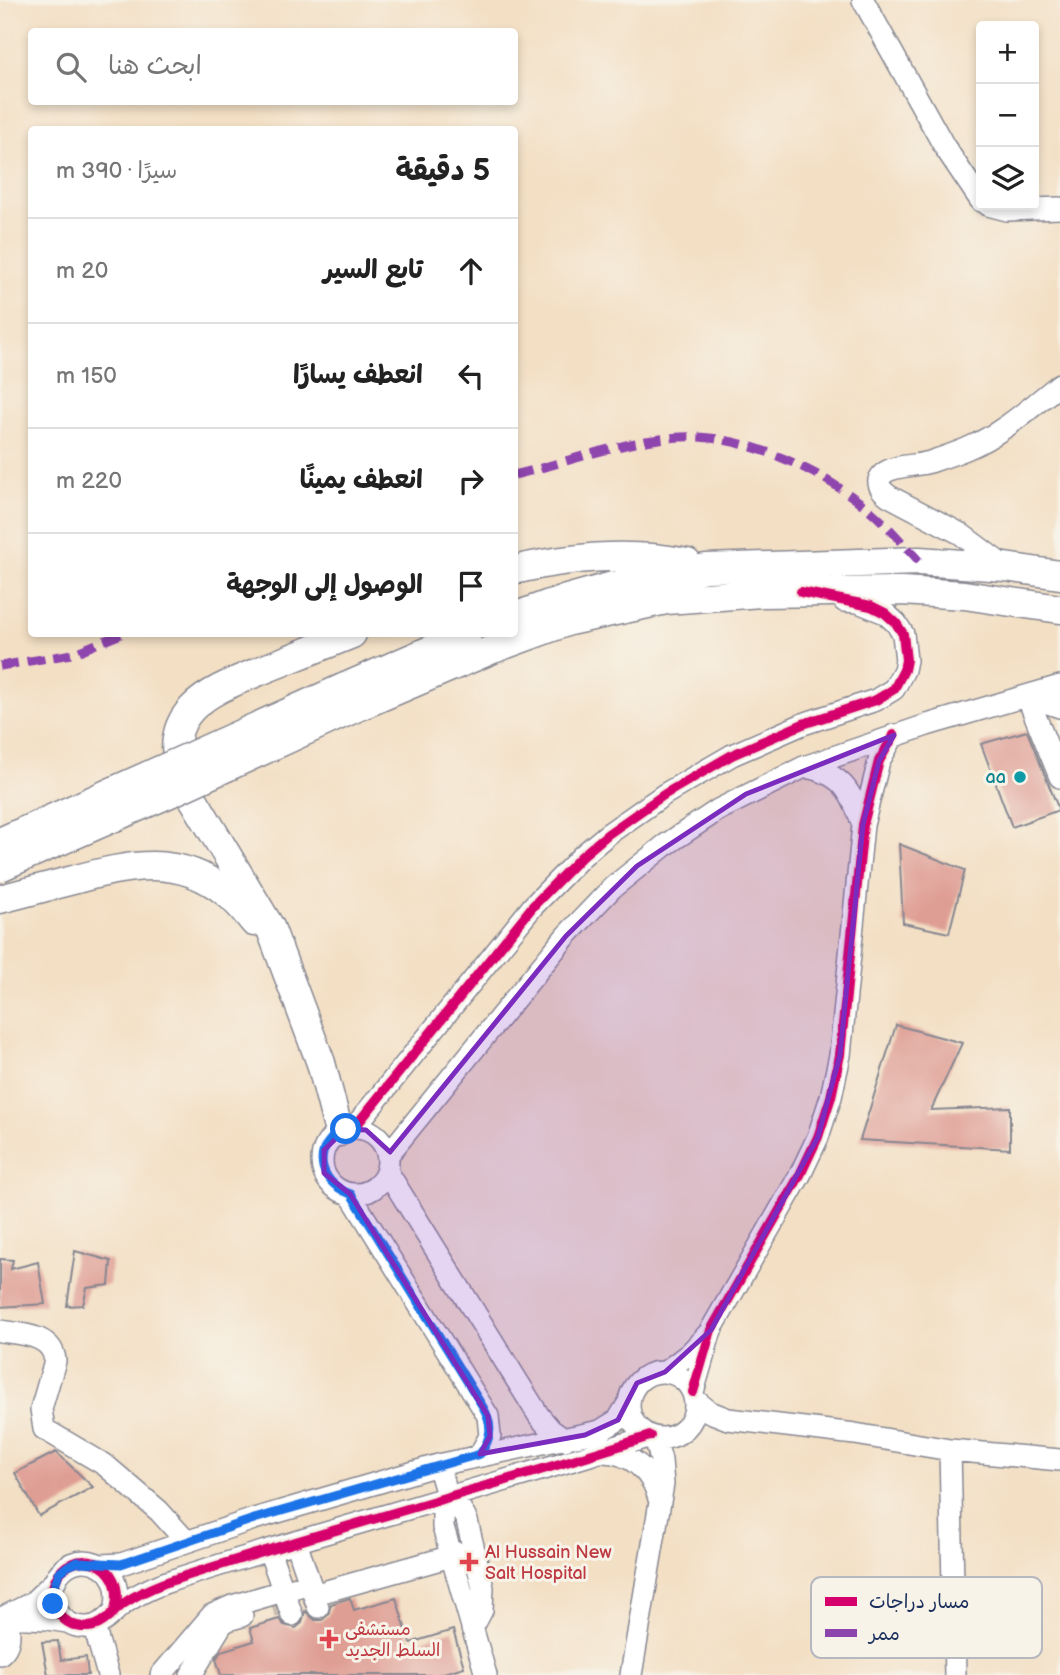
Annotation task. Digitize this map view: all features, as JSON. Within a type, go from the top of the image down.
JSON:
[{"type":"main road","points":[[518,569],[552,563],[632,557],[670,560],[706,568]]},
{"type":"main road","points":[[518,616],[613,586],[706,568],[919,561],[1005,567],[1060,575]]},
{"type":"main road","points":[[0,842],[349,698],[569,621],[601,613],[666,600],[718,595],[902,591],[964,595],[1060,609]]},
{"type":"main road","points":[[345,637],[214,690],[192,708],[178,730],[175,747],[182,780],[258,904],[280,951],[347,1130]]},
{"type":"main road","points":[[0,867],[168,794],[461,637]]},
{"type":"main road","points":[[0,899],[133,865],[174,867],[193,873],[228,894],[280,951]]},
{"type":"street","points":[[863,0],[944,146],[976,194]]},
{"type":"street","points":[[1039,209],[1060,208]]},
{"type":"street","points":[[1005,567],[961,534],[889,496],[882,491],[880,479],[884,473],[893,469],[940,458],[988,439],[1060,384]]},
{"type":"street","points":[[801,592],[871,606],[896,623],[903,634],[906,660],[900,680],[894,689],[876,700],[803,724],[732,755],[665,793],[582,856],[533,906],[347,1130],[329,1139],[322,1161],[324,1173],[330,1183],[351,1194],[369,1191],[377,1186],[387,1163],[566,936],[612,888],[655,852],[691,827],[746,794],[804,766],[894,735],[1060,686]]},
{"type":"street","points":[[1027,696],[1060,708]]},
{"type":"street","points":[[1027,696],[1060,777]]},
{"type":"street","points":[[665,1372],[690,1353],[712,1330],[800,1175],[818,1137],[831,1097],[840,1055],[863,825],[879,761],[894,735]]},
{"type":"street","points":[[804,766],[830,774],[840,781],[849,792],[863,825]]},
{"type":"street","points":[[347,1130],[366,1130],[376,1135],[383,1144],[387,1163],[539,1416],[551,1430],[565,1440]]},
{"type":"street","points":[[351,1194],[488,1416],[490,1436],[480,1454]]},
{"type":"street","points":[[663,1484],[686,1429],[693,1420],[694,1396],[712,1330]]},
{"type":"street","points":[[0,1331],[36,1338],[49,1345],[54,1353],[55,1361],[41,1409],[44,1429],[105,1465],[159,1511],[186,1541]]},
{"type":"street","points":[[4,1618],[32,1603],[68,1566],[78,1562],[121,1564],[186,1541],[438,1465],[480,1454],[565,1440],[610,1426],[625,1412],[637,1384],[655,1373],[677,1375],[710,1412],[728,1419],[950,1450],[1060,1460]]},
{"type":"street","points":[[629,1402],[634,1423],[652,1437],[661,1460],[663,1484],[636,1674]]},
{"type":"street","points":[[4,1618],[47,1619],[84,1628],[94,1626],[129,1600],[160,1585],[594,1453],[652,1437],[666,1439],[686,1429],[728,1419]]},
{"type":"street","points":[[950,1450],[953,1577]]},
{"type":"street","points":[[594,1453],[608,1452],[635,1462],[646,1471],[659,1496],[660,1510]]},
{"type":"street","points":[[438,1465],[449,1498],[464,1514],[475,1550],[484,1599],[478,1620],[472,1629]]},
{"type":"street","points":[[449,1498],[442,1519],[486,1675]]},
{"type":"street","points":[[296,1542],[317,1594]]},
{"type":"street","points":[[269,1550],[283,1604]]},
{"type":"street","points":[[191,1675],[222,1624],[228,1620],[475,1550]]},
{"type":"street","points":[[100,1564],[117,1584],[115,1610]]},
{"type":"street","points":[[54,1583],[53,1604],[58,1614],[67,1622]]},
{"type":"street","points":[[162,1675],[212,1615],[232,1606],[283,1604]]},
{"type":"street","points":[[0,1654],[9,1641],[4,1618]]},
{"type":"street","points":[[94,1626],[108,1675]]},
{"type":"highlighted area","points":[[894,735],[879,761],[863,825],[840,1055],[818,1137],[711,1330],[665,1372],[637,1383],[618,1420],[585,1435],[480,1454],[490,1436],[488,1416],[350,1194],[324,1173],[324,1150],[346,1129],[366,1130],[390,1152],[566,936],[637,866],[746,794]]},
{"type":"building","name":"aa","points":[[1027,731],[1059,810],[1012,827],[981,744]]},
{"type":"building","points":[[899,844],[965,870],[949,933],[903,923]]},
{"type":"building","points":[[896,1025],[962,1043],[931,1110],[1010,1107],[1010,1149],[860,1140]]},
{"type":"building","points":[[75,1251],[111,1261],[109,1285],[87,1288],[83,1305],[67,1306]]},
{"type":"building","points":[[0,1259],[13,1260],[11,1269],[38,1262],[45,1304],[0,1307]]},
{"type":"building","points":[[56,1452],[93,1487],[39,1516],[15,1473]]},
{"type":"building","points":[[350,1598],[354,1610],[396,1598],[410,1643],[453,1630],[464,1667],[437,1675],[221,1675],[216,1659],[221,1651],[254,1641],[250,1628],[279,1619],[284,1625],[296,1628],[302,1623],[305,1611],[315,1620],[322,1620],[328,1615],[331,1604]]},
{"type":"building","points":[[58,1641],[61,1660],[86,1657],[88,1675],[48,1675],[42,1642]]},
{"type":"tunnel","points":[[272,1607],[323,1592]]},
{"type":"marked path","points":[[518,474],[639,442],[681,437],[729,441],[779,457],[827,480],[874,514],[919,561]]},
{"type":"marked path","points":[[0,666],[72,654],[114,637]]},
{"type":"cycle path","points":[[354,1128],[533,906],[582,856],[608,834],[665,794],[732,755],[803,724],[876,700],[894,689],[906,660],[903,634],[896,623],[871,606],[801,592]]},
{"type":"cycle path","points":[[693,1392],[711,1330],[800,1175],[818,1137],[831,1097],[840,1055],[863,825],[879,761],[894,735]]},
{"type":"cycle path","points":[[115,1610],[117,1593],[113,1580],[106,1570],[96,1563],[73,1563],[63,1570],[55,1581],[52,1598],[58,1613],[71,1624],[94,1626],[104,1621],[121,1605],[164,1583],[650,1436]]},
{"type":"place","name":"aa","points":[[1020,777]]},
{"type":"place","name":"Al Hussain New Salt Hospital","points":[[469,1562]]},
{"type":"place","name":"مستشفى السلط الجديد","points":[[329,1639]]},
{"type":"route","points":[[53,1604],[52,1593],[59,1573],[78,1562],[121,1564],[254,1519],[480,1454],[486,1446],[490,1426],[483,1407],[351,1194],[330,1183],[324,1173],[322,1161],[329,1139],[346,1129]]}]
